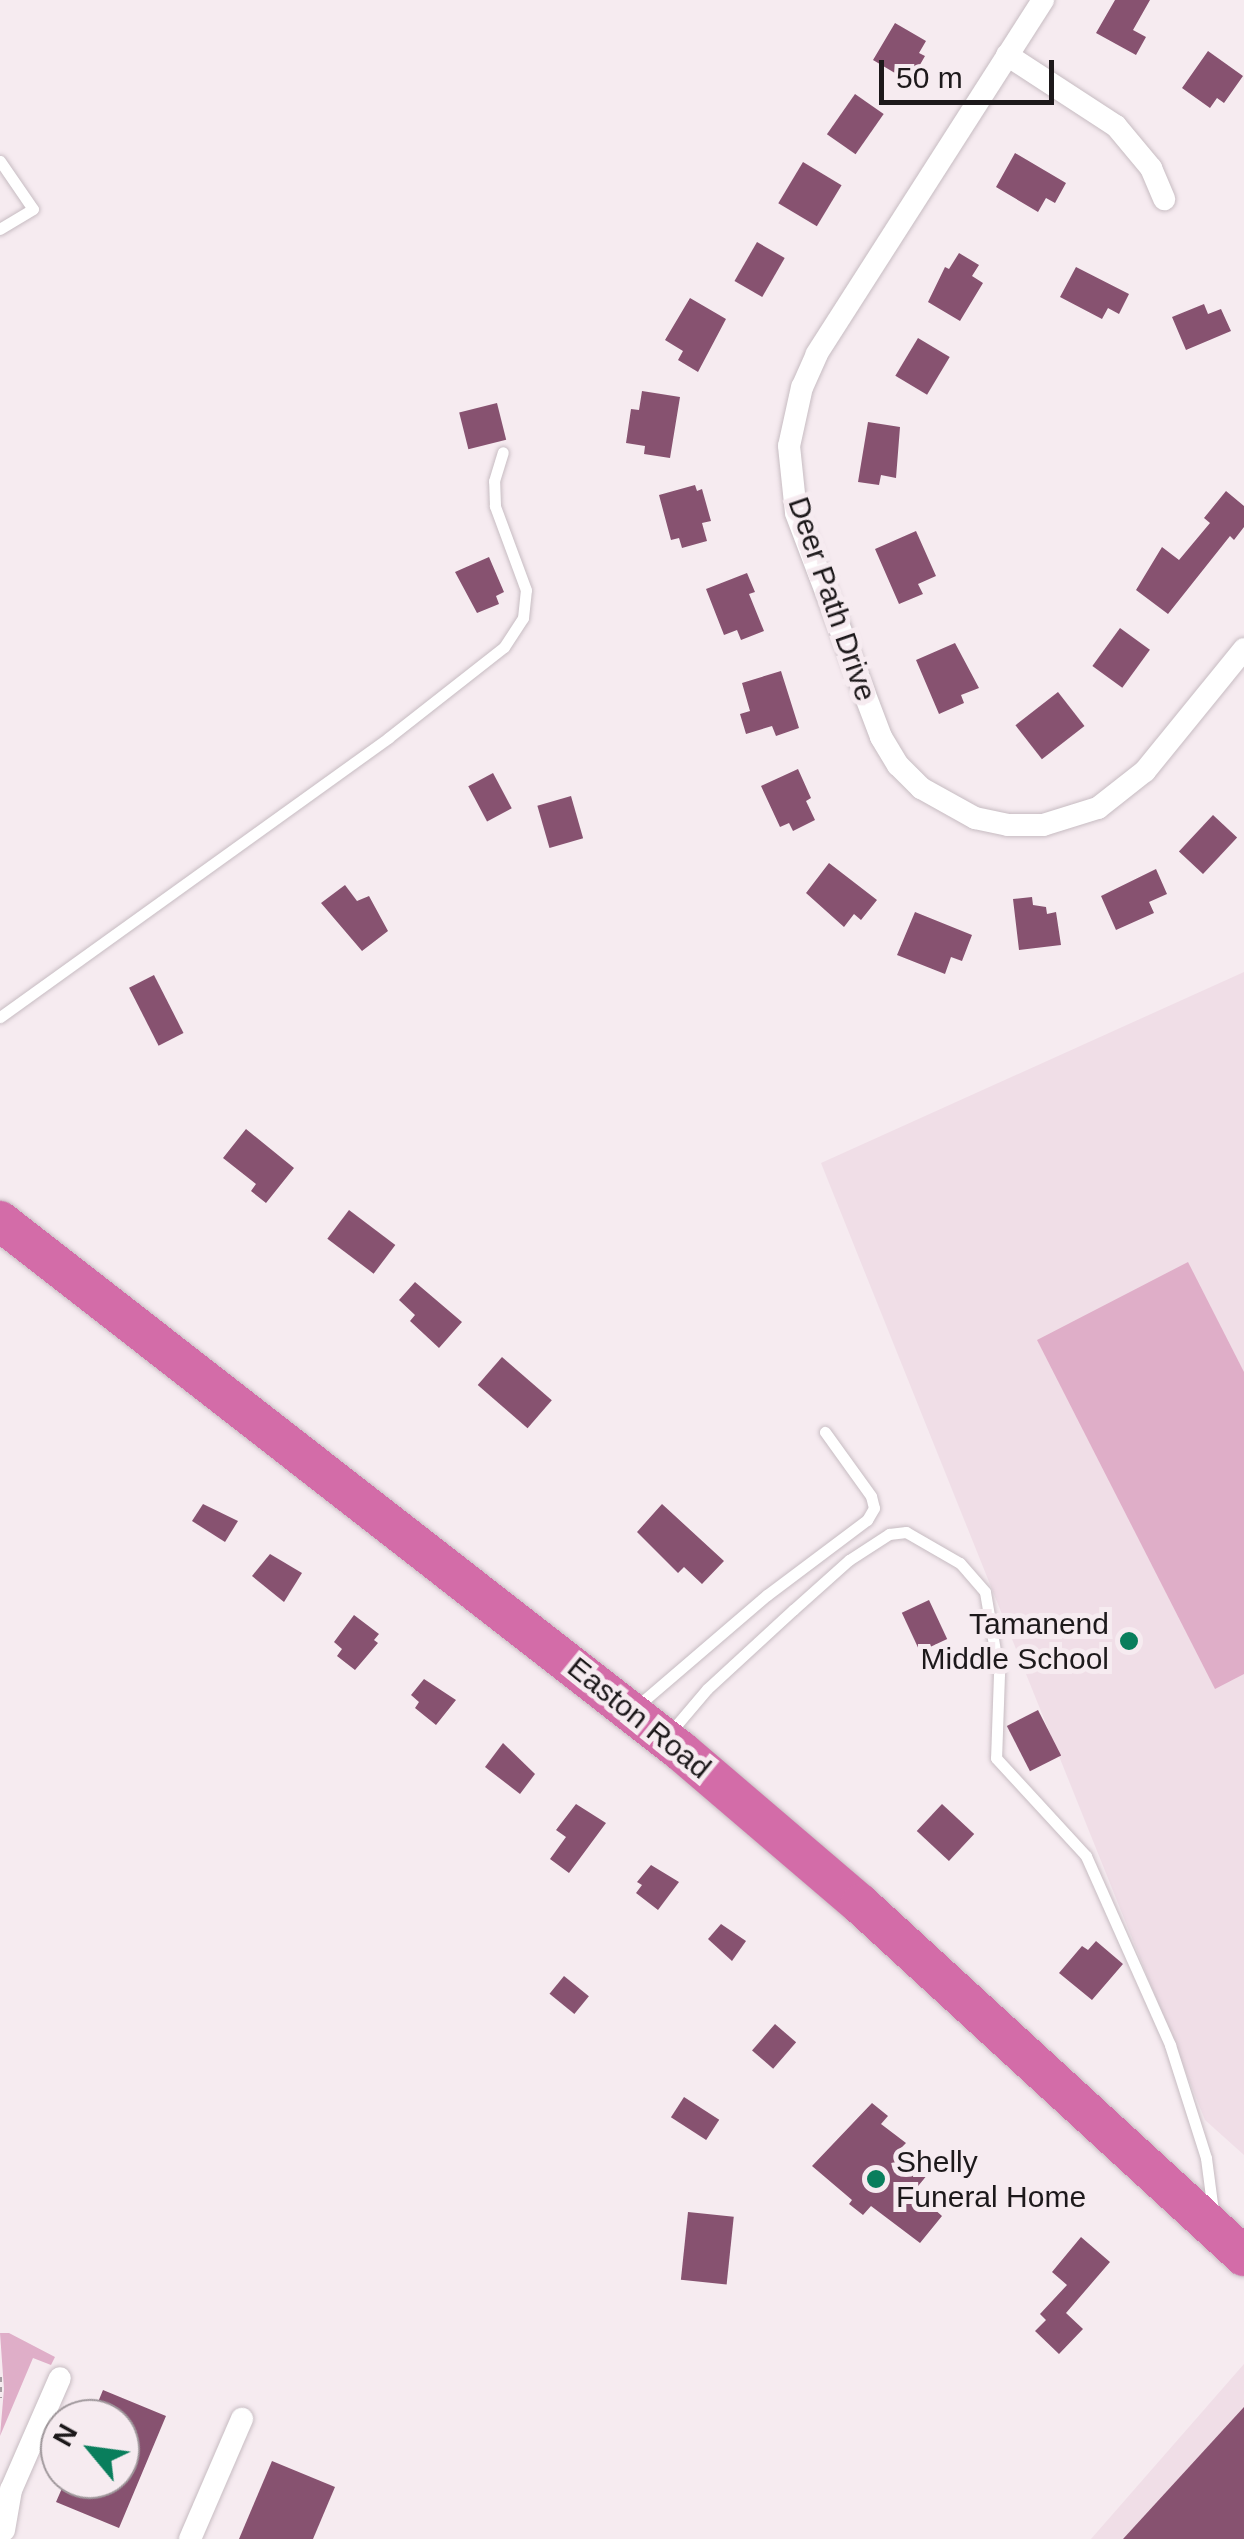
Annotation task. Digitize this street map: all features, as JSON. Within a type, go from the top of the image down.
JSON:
[{"type":"highway","name":"Easton Road","points":[[0,1221],[666,1738],[860,1904],[1230,2243]]},
{"type":"street","name":"Deer Path Drive","points":[[1043,0],[817,354],[793,419],[789,473],[796,512],[881,737],[898,765],[921,788],[974,818],[1008,825],[1076,818],[1118,796],[1145,771],[1244,649]]},
{"type":"street","points":[[1007,55],[1116,126],[1151,168],[1164,200]]},
{"type":"street","points":[[10,2533],[10,2494],[60,2378]]},
{"type":"street","points":[[190,2539],[242,2419]]},
{"type":"lane","points":[[0,161],[33,209],[0,230]]},
{"type":"lane","points":[[0,1017],[388,738],[504,647],[524,618],[526,590],[495,506],[494,481],[503,452]]},
{"type":"lane","points":[[632,1711],[767,1594],[867,1520],[874,1508],[871,1496],[826,1432]]},
{"type":"lane","points":[[666,1738],[708,1690],[779,1623],[849,1560],[888,1534],[906,1532],[960,1563],[985,1592],[999,1674],[996,1758],[1086,1856],[1170,2045],[1230,2243]]},
{"type":"path","points":[[0,2377],[0,2398]]},
{"type":"shaded area","name":"Tamanend Middle School","points":[[1244,972],[1244,2155],[1205,2120],[821,1163]]},
{"type":"shaded area","points":[[1188,1262],[1244,1372],[1244,1674],[1215,1689],[1037,1340]]},
{"type":"shaded area","points":[[0,2333],[9,2333],[55,2357],[51,2365],[33,2358],[0,2436],[4,2389]]},
{"type":"shaded area","points":[[1244,2364],[1244,2539],[1091,2539]]},
{"type":"building","points":[[1115,0],[1150,0],[1133,30],[1146,37],[1136,55],[1096,33]]},
{"type":"building","points":[[895,23],[926,41],[919,53],[925,56],[910,82],[873,60]]},
{"type":"building","points":[[1208,51],[1243,76],[1224,103],[1217,98],[1210,108],[1182,88]]},
{"type":"building","points":[[855,94],[884,114],[856,154],[827,134]]},
{"type":"building","points":[[1015,153],[1066,183],[1055,203],[1046,198],[1038,212],[996,187]]},
{"type":"building","points":[[803,162],[842,185],[817,226],[778,203]]},
{"type":"building","points":[[757,242],[785,258],[762,297],[734,281]]},
{"type":"building","points":[[959,253],[979,265],[972,276],[983,283],[960,321],[928,302],[945,267],[949,269]]},
{"type":"building","points":[[1076,267],[1129,294],[1119,314],[1108,308],[1102,319],[1060,297]]},
{"type":"building","points":[[690,298],[726,319],[698,372],[678,360],[683,351],[665,340]]},
{"type":"building","points":[[1204,304],[1208,314],[1221,309],[1231,331],[1186,350],[1172,317]]},
{"type":"building","points":[[918,338],[950,357],[927,395],[895,376]]},
{"type":"building","points":[[642,391],[680,397],[670,458],[644,454],[645,446],[626,443],[631,409],[639,410]]},
{"type":"building","points":[[497,403],[506,440],[468,449],[459,412]]},
{"type":"building","points":[[868,422],[900,427],[896,478],[881,475],[879,485],[858,482]]},
{"type":"building","points":[[695,485],[697,491],[702,489],[711,521],[702,523],[707,541],[682,548],[679,538],[671,540],[659,495]]},
{"type":"building","points":[[1226,491],[1244,506],[1244,527],[1234,540],[1230,536],[1168,614],[1136,590],[1162,547],[1179,560],[1210,523],[1204,518]]},
{"type":"building","points":[[916,531],[936,576],[918,584],[923,594],[899,604],[875,549]]},
{"type":"building","points":[[489,557],[504,592],[496,596],[499,604],[477,613],[455,572]]},
{"type":"building","points":[[747,573],[755,592],[749,594],[764,631],[741,640],[737,630],[724,635],[706,589]]},
{"type":"building","points":[[1120,628],[1150,650],[1122,688],[1092,666]]},
{"type":"building","points":[[955,643],[979,688],[961,695],[964,703],[939,714],[916,660]]},
{"type":"building","points":[[781,671],[799,728],[776,736],[772,726],[746,734],[740,714],[750,711],[742,683]]},
{"type":"building","points":[[1058,692],[1084,726],[1042,759],[1015,725]]},
{"type":"building","points":[[798,769],[811,798],[806,801],[815,820],[793,831],[789,823],[780,827],[761,786]]},
{"type":"building","points":[[493,773],[512,808],[487,821],[468,786]]},
{"type":"building","points":[[571,796],[583,838],[549,848],[537,806]]},
{"type":"building","points":[[1213,815],[1237,838],[1203,874],[1179,852]]},
{"type":"building","points":[[829,863],[877,900],[861,920],[854,914],[844,927],[806,893]]},
{"type":"building","points":[[1156,869],[1167,894],[1149,902],[1154,913],[1116,930],[1101,896]]},
{"type":"building","points":[[345,885],[357,901],[369,896],[388,931],[362,951],[321,903]]},
{"type":"building","points":[[1032,897],[1033,905],[1046,907],[1047,914],[1056,912],[1061,945],[1019,950],[1013,899]]},
{"type":"building","points":[[915,912],[972,935],[962,961],[951,957],[945,974],[897,955]]},
{"type":"building","points":[[154,975],[184,1033],[159,1046],[129,988]]},
{"type":"building","points":[[246,1129],[294,1168],[266,1203],[251,1191],[256,1184],[223,1158]]},
{"type":"building","points":[[349,1210],[395,1245],[374,1274],[327,1239]]},
{"type":"building","points":[[415,1282],[462,1322],[439,1348],[410,1321],[415,1315],[399,1300]]},
{"type":"building","points":[[502,1357],[552,1400],[528,1428],[478,1385]]},
{"type":"building","points":[[203,1504],[238,1521],[225,1542],[192,1521]]},
{"type":"building","points":[[662,1504],[724,1561],[702,1584],[684,1567],[678,1573],[637,1532]]},
{"type":"building","points":[[270,1554],[302,1573],[284,1602],[252,1576]]},
{"type":"building","points":[[929,1600],[947,1639],[920,1652],[902,1613]]},
{"type":"building","points":[[354,1615],[379,1634],[374,1640],[378,1643],[355,1670],[337,1656],[342,1649],[334,1642]]},
{"type":"building","points":[[424,1679],[456,1700],[436,1725],[415,1708],[419,1702],[411,1695]]},
{"type":"building","points":[[1038,1710],[1061,1755],[1030,1771],[1007,1726]]},
{"type":"building","points":[[503,1743],[535,1774],[520,1794],[485,1767]]},
{"type":"building","points":[[576,1804],[606,1823],[569,1873],[550,1859],[566,1837],[556,1830]]},
{"type":"building","points":[[942,1804],[974,1834],[949,1861],[917,1831]]},
{"type":"building","points":[[651,1865],[679,1882],[658,1910],[636,1893],[642,1885],[637,1882]]},
{"type":"building","points":[[721,1924],[746,1941],[732,1961],[708,1939]]},
{"type":"building","points":[[1096,1941],[1123,1964],[1092,2000],[1059,1973],[1082,1946],[1088,1950]]},
{"type":"building","points":[[564,1976],[589,1996],[574,2014],[550,1994]]},
{"type":"building","points":[[775,2024],[796,2042],[773,2069],[752,2050]]},
{"type":"building","points":[[684,2097],[719,2120],[706,2140],[671,2117]]},
{"type":"building","name":"Shelly Funeral Home","points":[[872,2103],[888,2116],[881,2124],[906,2143],[901,2148],[928,2174],[914,2191],[942,2216],[920,2243],[871,2206],[863,2215],[849,2204],[852,2200],[812,2166]]},
{"type":"building","points":[[688,2212],[734,2217],[727,2284],[681,2280]]},
{"type":"building","points":[[1081,2237],[1110,2262],[1066,2313],[1083,2329],[1059,2354],[1035,2331],[1046,2320],[1040,2314],[1067,2285],[1052,2272]]},
{"type":"building","points":[[103,2390],[125,2399],[99,2399]]},
{"type":"building","points":[[140,2405],[166,2416],[140,2478]]},
{"type":"building","points":[[1244,2407],[1244,2539],[1123,2539]]},
{"type":"building","points":[[272,2461],[335,2487],[313,2539],[239,2539]]},
{"type":"building","points":[[57,2499],[131,2499],[119,2528],[56,2502]]},
{"type":"place","name":"Tamanend Middle School","points":[[1129,1641]]},
{"type":"place","name":"Shelly Funeral Home","points":[[876,2179]]}]
